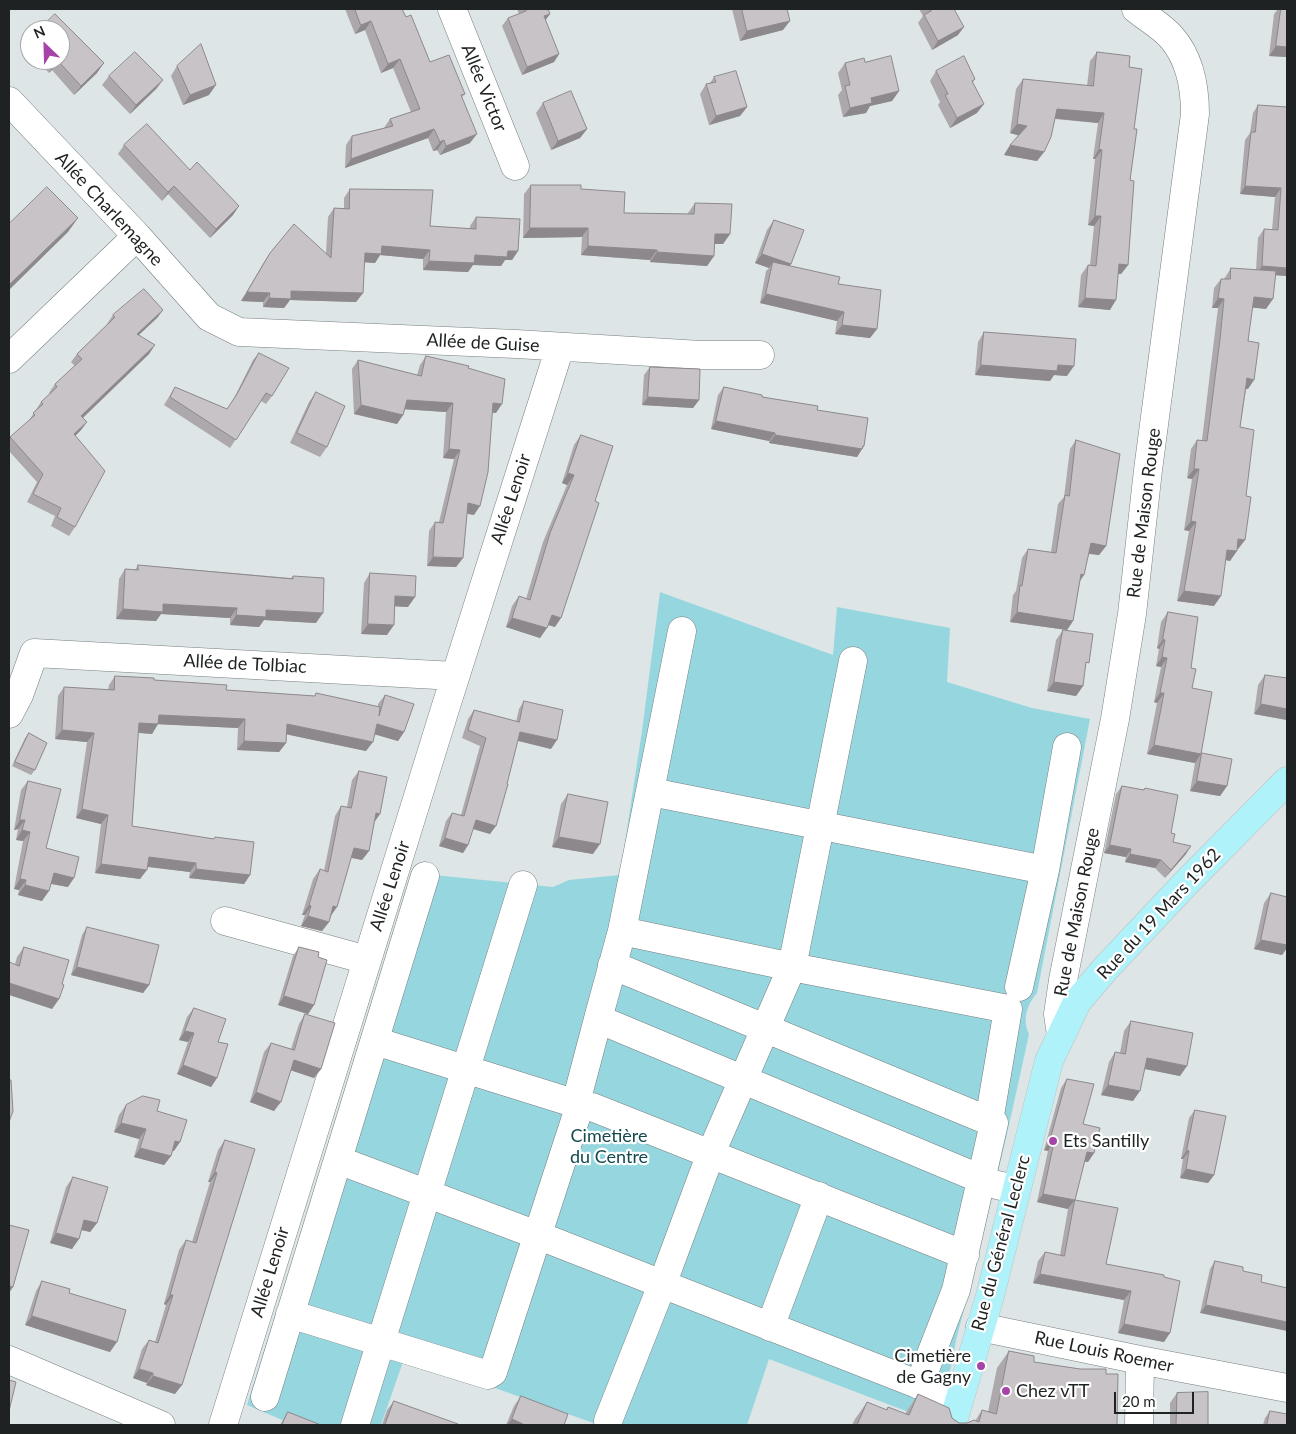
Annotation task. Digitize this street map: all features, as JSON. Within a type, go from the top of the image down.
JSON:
[{"type":"main road","name":"Rue du 19 Mars 1962","points":[[1049,1060],[1077,1002],[1106,968],[1186,883],[1287,781]]},
{"type":"main road","name":"Rue du Général Leclerc","points":[[955,1413],[990,1296],[1015,1189],[1049,1060]]},
{"type":"street","name":"Allée Victor","points":[[452,9],[515,166]]},
{"type":"street","name":"Rue de Maison Rouge","points":[[1061,1035],[1058,1014],[1063,980],[1115,719],[1132,614],[1148,470],[1195,114],[1193,80],[1184,58],[1172,37],[1136,9]]},
{"type":"street","name":"Allée Charlemagne","points":[[9,101],[136,236],[208,317]]},
{"type":"street","points":[[9,359],[136,236]]},
{"type":"street","name":"Allée de Guise","points":[[208,317],[239,332],[701,355],[760,356]]},
{"type":"street","name":"Allée Lenoir","points":[[223,1425],[455,676],[560,347]]},
{"type":"street","points":[[290,1314],[488,1374],[493,1372],[580,1105],[579,1091],[622,930],[682,631]]},
{"type":"street","name":"Allée de Tolbiac","points":[[9,714],[19,695],[34,653],[455,676]]},
{"type":"street","points":[[608,1421],[662,1285],[711,1153],[792,967],[853,661]]},
{"type":"street","points":[[1019,987],[1045,870],[1067,747]]},
{"type":"street","points":[[651,792],[1045,870]]},
{"type":"street","points":[[266,1397],[425,876]]},
{"type":"street","points":[[355,1425],[523,885]]},
{"type":"street","points":[[225,921],[367,960]]},
{"type":"street","points":[[622,930],[792,967],[1008,1009],[989,1121]]},
{"type":"street","points":[[612,965],[994,1123],[956,1290],[919,1386]]},
{"type":"street","points":[[598,1019],[981,1179],[996,1185],[1015,1189]]},
{"type":"street","points":[[375,1041],[580,1105],[592,1107],[965,1255]]},
{"type":"street","points":[[338,1160],[537,1235],[919,1386],[955,1413]]},
{"type":"street","points":[[770,1327],[819,1196]]},
{"type":"street","name":"Rue Louis Roemer","points":[[980,1327],[1287,1388]]},
{"type":"street","points":[[9,1360],[161,1425]]},
{"type":"street","points":[[1139,1425],[1140,1360]]},
{"type":"green space","name":"Cimetière du Centre","points":[[660,592],[833,655],[837,607],[950,628],[947,682],[1032,708],[1090,719],[1037,993],[1027,1012],[1026,1023],[1029,1034],[1021,1073],[952,1363],[935,1424],[906,1411],[769,1359],[747,1425],[599,1425],[405,1356],[381,1425],[294,1425],[247,1405],[414,873],[553,887],[569,880],[620,875],[642,731]]},
{"type":"building","points":[[355,9],[402,9],[406,17],[411,15],[430,62],[449,55],[465,94],[461,95],[477,134],[446,146],[444,140],[440,142],[434,129],[351,159],[352,136],[393,126],[390,119],[420,109],[400,59],[388,64],[371,21],[361,25]]},
{"type":"building","points":[[525,9],[548,9],[550,14],[544,16],[559,54],[527,67],[508,18],[526,11]]},
{"type":"building","points":[[742,9],[787,9],[790,21],[747,31]]},
{"type":"building","points":[[929,9],[954,9],[964,27],[938,41],[924,15],[931,11]]},
{"type":"building","points":[[1281,9],[1287,9],[1287,47],[1276,46]]},
{"type":"building","points":[[55,14],[61,20],[49,20]]},
{"type":"building","points":[[70,29],[104,63],[81,86],[66,70],[70,70]]},
{"type":"building","points":[[201,44],[216,85],[190,95],[177,66]]},
{"type":"building","points":[[135,52],[163,80],[136,105],[109,76]]},
{"type":"building","points":[[1097,52],[1130,56],[1129,67],[1142,69],[1134,129],[1137,129],[1130,180],[1134,181],[1128,265],[1119,264],[1116,300],[1085,298],[1088,265],[1096,266],[1101,216],[1095,216],[1102,150],[1099,149],[1104,113],[1057,109],[1051,137],[1044,152],[1010,145],[1027,126],[1017,124],[1023,79],[1093,86]]},
{"type":"building","points":[[891,56],[899,91],[871,98],[872,103],[850,108],[845,86],[850,85],[845,63],[864,58],[865,62]]},
{"type":"building","points":[[964,56],[975,79],[972,81],[984,104],[957,118],[945,95],[948,94],[936,71]]},
{"type":"building","points":[[736,71],[747,107],[716,116],[706,84],[716,82],[714,77]]},
{"type":"building","points":[[571,91],[587,129],[558,141],[543,103]]},
{"type":"building","points":[[1258,105],[1287,107],[1287,268],[1262,266],[1264,229],[1278,230],[1281,188],[1245,186],[1251,132],[1255,132]]},
{"type":"building","points":[[147,124],[190,170],[197,162],[239,206],[216,229],[174,186],[168,192],[124,145]]},
{"type":"building","points":[[531,185],[581,185],[581,189],[625,192],[624,213],[694,214],[695,203],[732,204],[730,234],[715,234],[714,256],[588,246],[588,228],[530,228]]},
{"type":"building","points":[[47,187],[78,218],[9,285],[9,224]]},
{"type":"building","points":[[350,189],[433,190],[430,226],[476,229],[476,217],[520,219],[518,251],[508,251],[507,257],[475,255],[474,263],[429,261],[430,250],[382,246],[381,254],[365,253],[363,293],[291,291],[291,299],[269,298],[270,293],[247,292],[270,253],[294,224],[331,258],[334,208],[349,209]]},
{"type":"building","points":[[774,220],[804,230],[791,264],[762,254]]},
{"type":"building","points":[[773,262],[840,277],[838,284],[881,290],[877,329],[842,325],[844,312],[766,294]]},
{"type":"building","points":[[1231,268],[1276,271],[1273,299],[1254,297],[1248,341],[1259,343],[1254,380],[1247,378],[1240,427],[1254,430],[1246,496],[1251,497],[1245,540],[1238,539],[1237,551],[1227,550],[1221,596],[1184,591],[1196,522],[1191,521],[1199,469],[1194,469],[1197,440],[1207,441],[1224,299],[1218,298],[1221,279],[1230,279]]},
{"type":"building","points":[[144,289],[163,310],[137,334],[155,345],[81,416],[87,422],[74,434],[105,471],[75,527],[57,517],[61,508],[33,494],[43,474],[10,437],[35,415],[33,413],[43,404],[41,402],[57,387],[55,384],[82,359],[77,354],[115,317],[113,315]]},
{"type":"building","points":[[984,332],[1076,339],[1074,366],[1058,365],[1057,371],[981,365]]},
{"type":"building","points":[[259,353],[289,368],[272,396],[266,393],[236,440],[170,397],[175,387],[227,409]]},
{"type":"building","points":[[426,356],[469,366],[468,368],[505,379],[502,404],[493,403],[488,472],[480,506],[468,503],[463,558],[433,557],[435,522],[443,523],[460,450],[449,449],[453,403],[407,400],[403,415],[361,405],[358,360],[421,376]]},
{"type":"building","points":[[650,367],[700,369],[699,400],[648,397]]},
{"type":"building","points":[[724,387],[762,395],[762,397],[818,406],[817,410],[868,418],[864,446],[862,449],[775,435],[775,433],[716,421]]},
{"type":"building","points":[[316,392],[345,406],[327,447],[297,433]]},
{"type":"building","points":[[581,435],[613,446],[595,501],[599,503],[561,618],[552,615],[547,628],[512,618],[519,596],[530,600],[550,533],[574,475],[568,473]]},
{"type":"building","points":[[1076,440],[1120,454],[1106,546],[1091,543],[1084,575],[1081,574],[1073,621],[1017,612],[1020,585],[1022,586],[1028,549],[1056,553],[1065,495],[1069,496]]},
{"type":"building","points":[[138,565],[293,579],[293,576],[324,578],[323,613],[266,610],[266,617],[236,615],[237,608],[163,604],[163,612],[123,609],[125,569],[138,570]]},
{"type":"building","points":[[370,573],[416,576],[415,597],[395,596],[394,625],[368,624]]},
{"type":"building","points":[[1168,612],[1198,617],[1191,668],[1196,669],[1192,688],[1212,692],[1201,754],[1154,745],[1164,693],[1160,693],[1167,658],[1162,657]]},
{"type":"building","points":[[1063,630],[1093,634],[1089,663],[1086,662],[1083,686],[1054,682]]},
{"type":"building","points":[[1265,675],[1287,678],[1287,709],[1261,704]]},
{"type":"building","points":[[115,676],[227,685],[226,690],[315,696],[316,693],[380,707],[379,716],[385,695],[414,704],[404,732],[377,724],[373,742],[287,724],[286,743],[244,741],[245,719],[159,715],[158,724],[139,723],[132,826],[214,839],[215,837],[254,842],[250,875],[196,869],[196,863],[149,857],[147,870],[101,864],[108,815],[82,809],[94,733],[62,730],[64,687],[114,690]]},
{"type":"building","points":[[524,701],[563,710],[557,740],[520,732],[496,826],[476,820],[468,845],[445,838],[452,813],[464,816],[486,738],[468,730],[474,710],[519,722]]},
{"type":"building","points":[[29,733],[47,743],[35,770],[15,762]]},
{"type":"building","points":[[1202,753],[1232,759],[1227,786],[1197,781]]},
{"type":"building","points":[[359,771],[387,777],[380,814],[376,813],[369,851],[354,848],[337,907],[333,906],[329,922],[308,916],[311,906],[309,905],[320,869],[328,872],[341,806],[351,808]]},
{"type":"building","points":[[28,781],[61,789],[46,848],[79,857],[74,878],[54,873],[49,891],[25,885],[26,880],[20,879],[30,832],[22,830],[25,820],[20,820]]},
{"type":"building","points":[[1122,786],[1144,790],[1145,788],[1178,795],[1171,833],[1175,834],[1173,842],[1191,846],[1171,870],[1161,860],[1130,854],[1131,849],[1110,845]]},
{"type":"building","points":[[568,794],[608,802],[600,844],[559,837]]},
{"type":"building","points":[[1271,893],[1287,897],[1287,945],[1261,940]]},
{"type":"building","points":[[87,927],[159,945],[149,985],[77,967]]},
{"type":"building","points":[[24,947],[69,960],[59,999],[9,983],[9,962],[19,966]]},
{"type":"building","points":[[299,947],[319,952],[318,957],[327,960],[314,1005],[284,996]]},
{"type":"building","points":[[194,1008],[226,1019],[218,1042],[228,1044],[217,1078],[183,1065],[194,1033],[185,1031]]},
{"type":"building","points":[[305,1014],[335,1023],[321,1069],[294,1060],[281,1102],[256,1092],[271,1043],[294,1050]]},
{"type":"building","points":[[1131,1021],[1193,1033],[1187,1066],[1147,1058],[1140,1091],[1108,1085],[1115,1052],[1125,1054]]},
{"type":"building","points":[[1067,1079],[1094,1084],[1083,1124],[1100,1128],[1094,1153],[1087,1152],[1075,1200],[1043,1194],[1054,1142],[1050,1141]]},
{"type":"building","points":[[9,1080],[11,1080],[13,1111],[9,1122]]},
{"type":"building","points":[[143,1096],[160,1100],[157,1111],[187,1120],[180,1142],[175,1141],[171,1156],[140,1148],[146,1129],[121,1123],[126,1105]]},
{"type":"building","points":[[1195,1110],[1226,1116],[1214,1175],[1186,1169],[1189,1151],[1187,1150]]},
{"type":"building","points":[[225,1140],[255,1149],[182,1385],[153,1376],[153,1373],[139,1369],[149,1340],[158,1343],[173,1295],[170,1295],[186,1240],[196,1243]]},
{"type":"building","points":[[73,1177],[108,1187],[97,1223],[84,1220],[79,1239],[56,1233]]},
{"type":"building","points":[[1075,1200],[1118,1208],[1106,1264],[1164,1275],[1164,1277],[1180,1281],[1170,1333],[1124,1324],[1131,1291],[1040,1274],[1045,1252],[1064,1256]]},
{"type":"building","points":[[9,1225],[29,1230],[13,1287],[9,1286]]},
{"type":"building","points":[[1215,1261],[1243,1267],[1243,1271],[1262,1275],[1261,1282],[1287,1288],[1287,1322],[1206,1305]]},
{"type":"building","points":[[42,1281],[70,1289],[69,1293],[126,1310],[117,1342],[32,1316]]},
{"type":"building","points":[[1009,1351],[1034,1356],[1034,1362],[1080,1369],[1106,1369],[1106,1374],[1118,1374],[1117,1425],[857,1425],[867,1402],[887,1410],[888,1407],[909,1415],[918,1394],[949,1408],[952,1418],[959,1423],[967,1423],[974,1420],[979,1422],[982,1410],[996,1414]]},
{"type":"building","points":[[9,1380],[16,1382],[9,1411]]},
{"type":"building","points":[[1208,1392],[1208,1425],[1176,1425],[1177,1393]]},
{"type":"building","points":[[521,1396],[568,1414],[564,1425],[523,1425],[512,1419]]},
{"type":"building","points":[[394,1401],[458,1424],[385,1425]]},
{"type":"building","points":[[1270,1411],[1287,1414],[1287,1425],[1267,1425]]},
{"type":"building","points":[[288,1412],[321,1425],[282,1425]]},
{"type":"place","name":"Ets Santilly","points":[[1053,1141]]},
{"type":"place","name":"Cimetière de Gagny","points":[[981,1366]]},
{"type":"place","name":"Chez vTT","points":[[1006,1391]]}]
